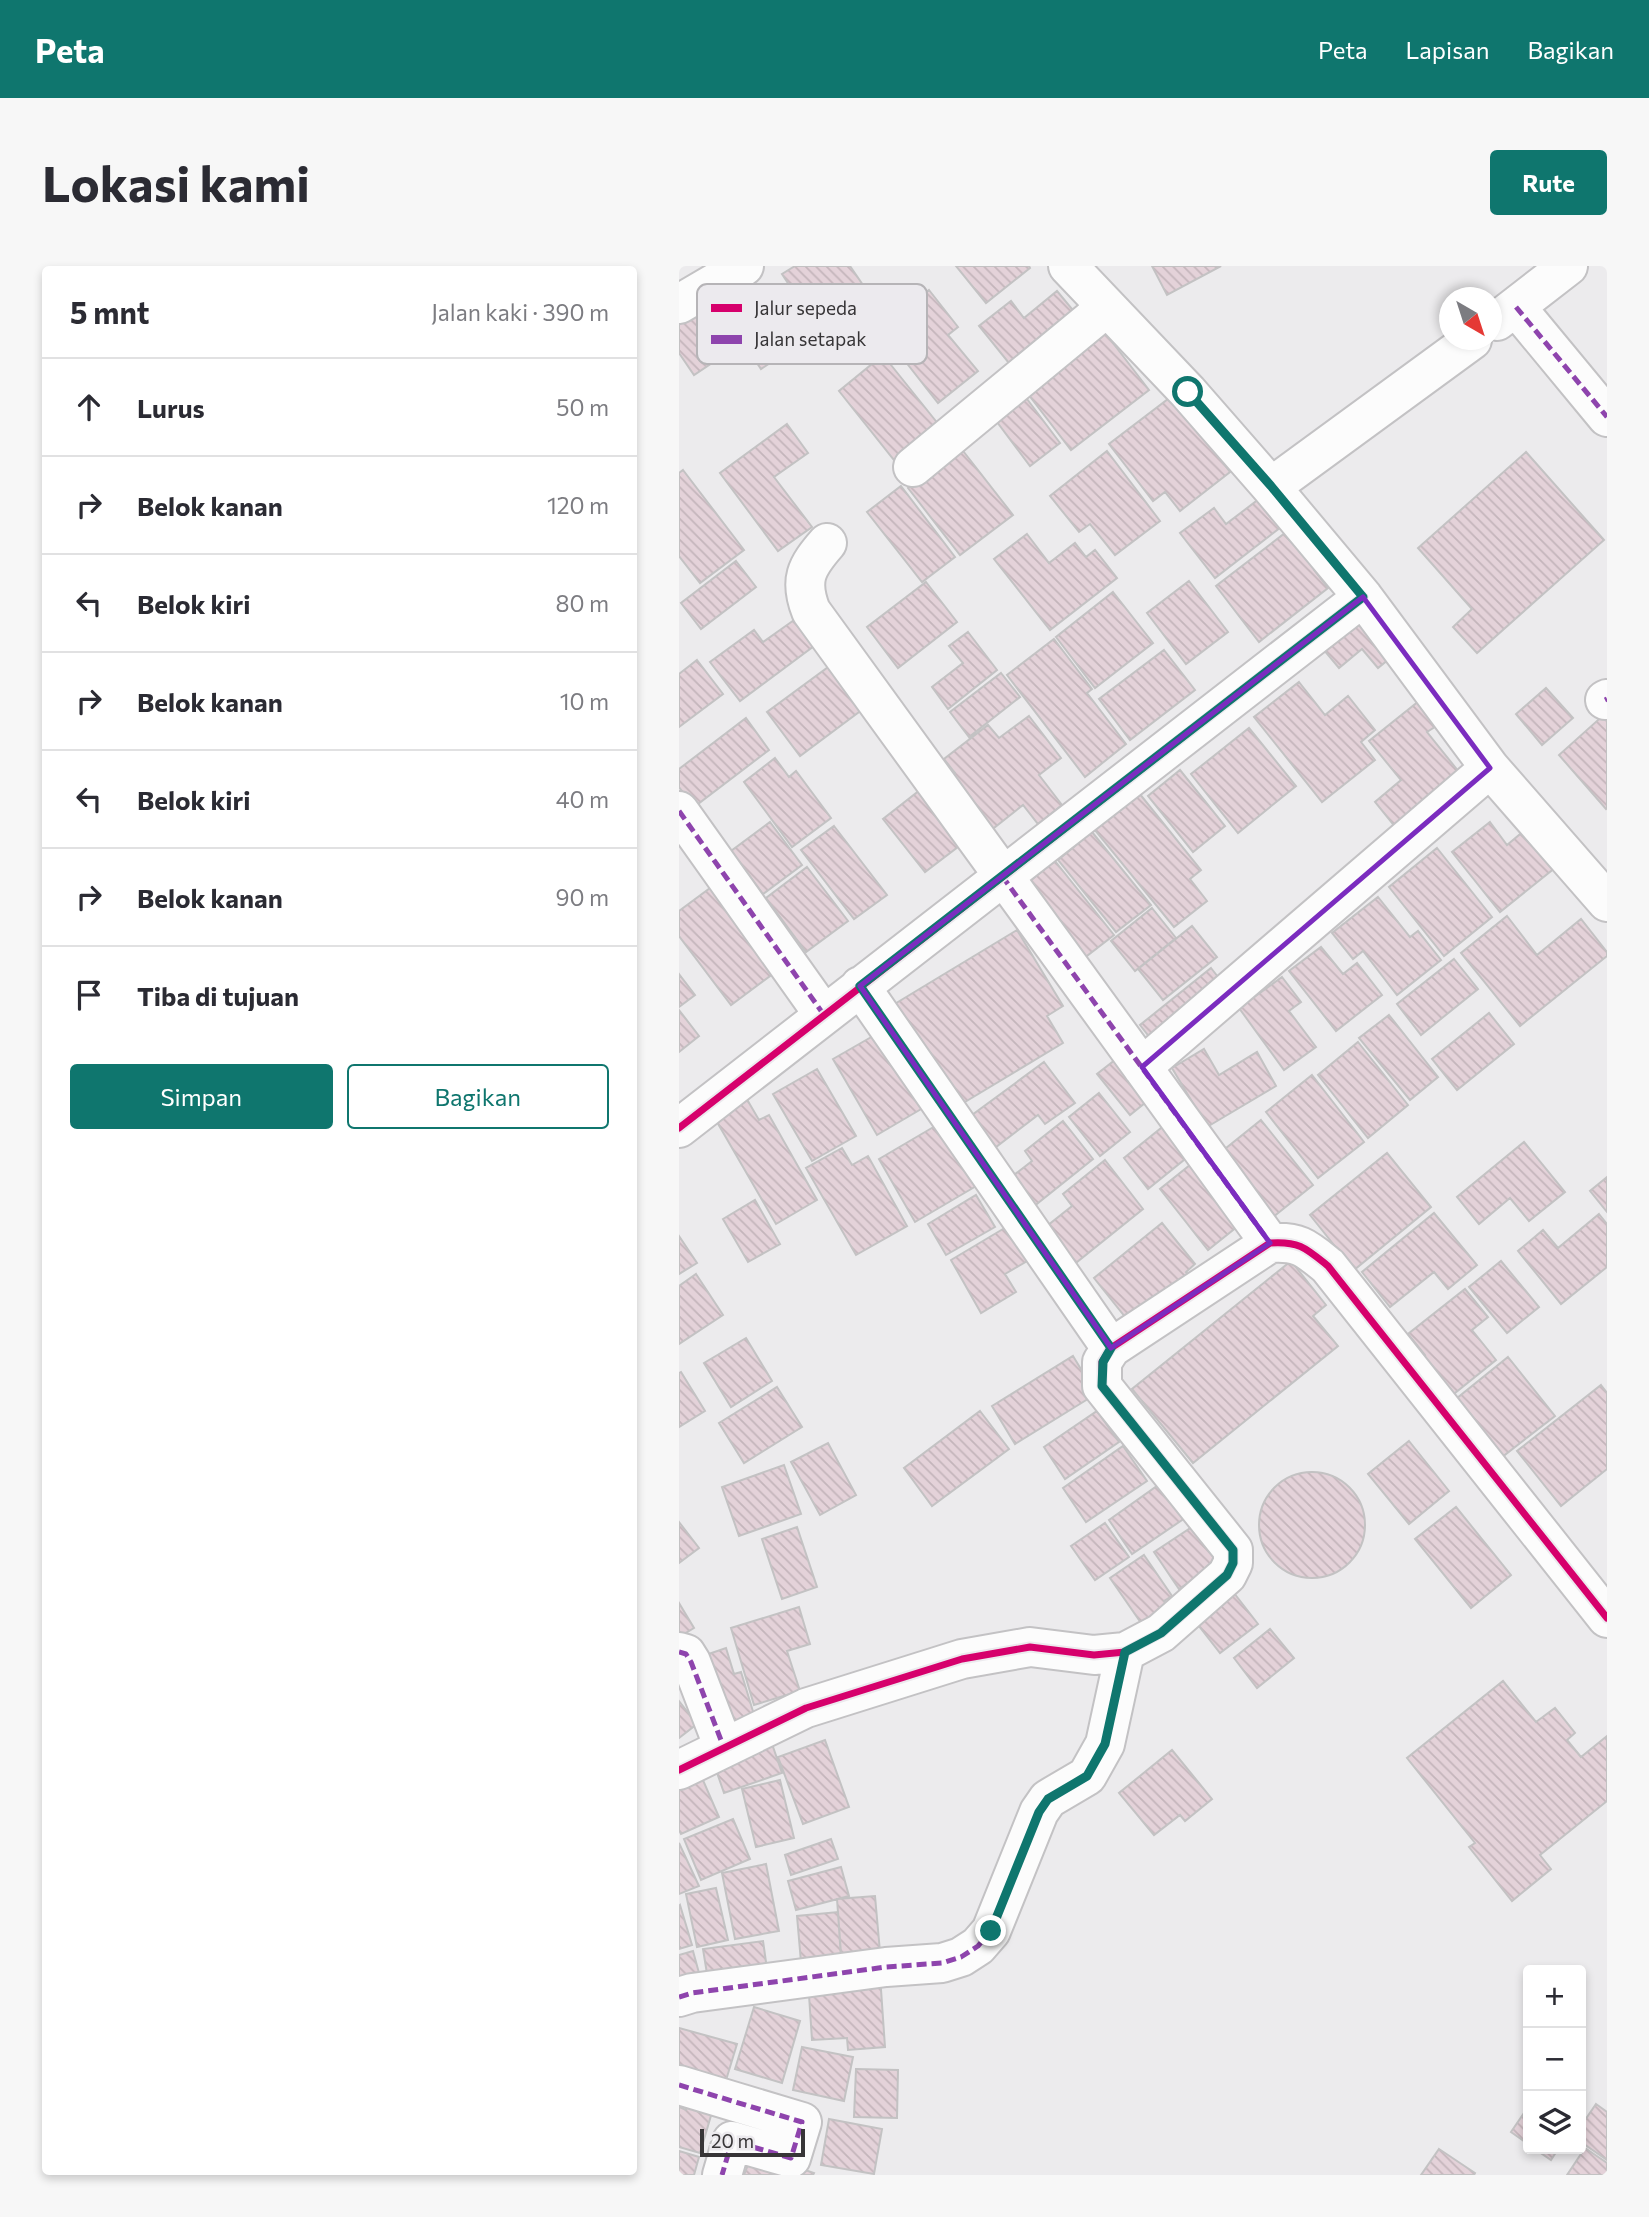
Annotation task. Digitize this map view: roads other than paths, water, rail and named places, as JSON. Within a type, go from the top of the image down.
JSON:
[{"type":"street","points":[[713,284],[744,266]]},
{"type":"street","points":[[1068,266],[1188,392],[1271,486],[1363,597],[1490,768],[1607,902]]},
{"type":"street","points":[[1567,266],[1504,316],[1607,416]]},
{"type":"street","points":[[679,304],[697,293]]},
{"type":"street","points":[[913,467],[1107,307]]},
{"type":"street","points":[[1271,486],[1458,350]]},
{"type":"street","points":[[827,543],[814,558],[807,572],[805,594],[811,611],[1270,1243]]},
{"type":"street","points":[[679,1128],[1363,597]]},
{"type":"street","points":[[1142,1067],[1490,768]]},
{"type":"street","points":[[679,811],[824,1015]]},
{"type":"street","points":[[860,986],[1111,1348]]},
{"type":"street","points":[[679,1770],[806,1708],[962,1659],[1030,1647],[1094,1655],[1125,1652],[1161,1633],[1227,1575],[1233,1563],[1233,1550],[1102,1386],[1103,1362],[1111,1348],[1270,1243],[1290,1242],[1308,1250],[1328,1266],[1607,1618]]},
{"type":"street","points":[[679,1652],[686,1654],[691,1662],[724,1748]]},
{"type":"street","points":[[679,1997],[886,1967],[942,1963],[961,1957],[978,1946],[991,1931],[1039,1812],[1048,1799],[1087,1776],[1105,1744],[1125,1652]]},
{"type":"street","points":[[679,2085],[802,2122],[791,2158],[732,2141],[722,2175]]}]
